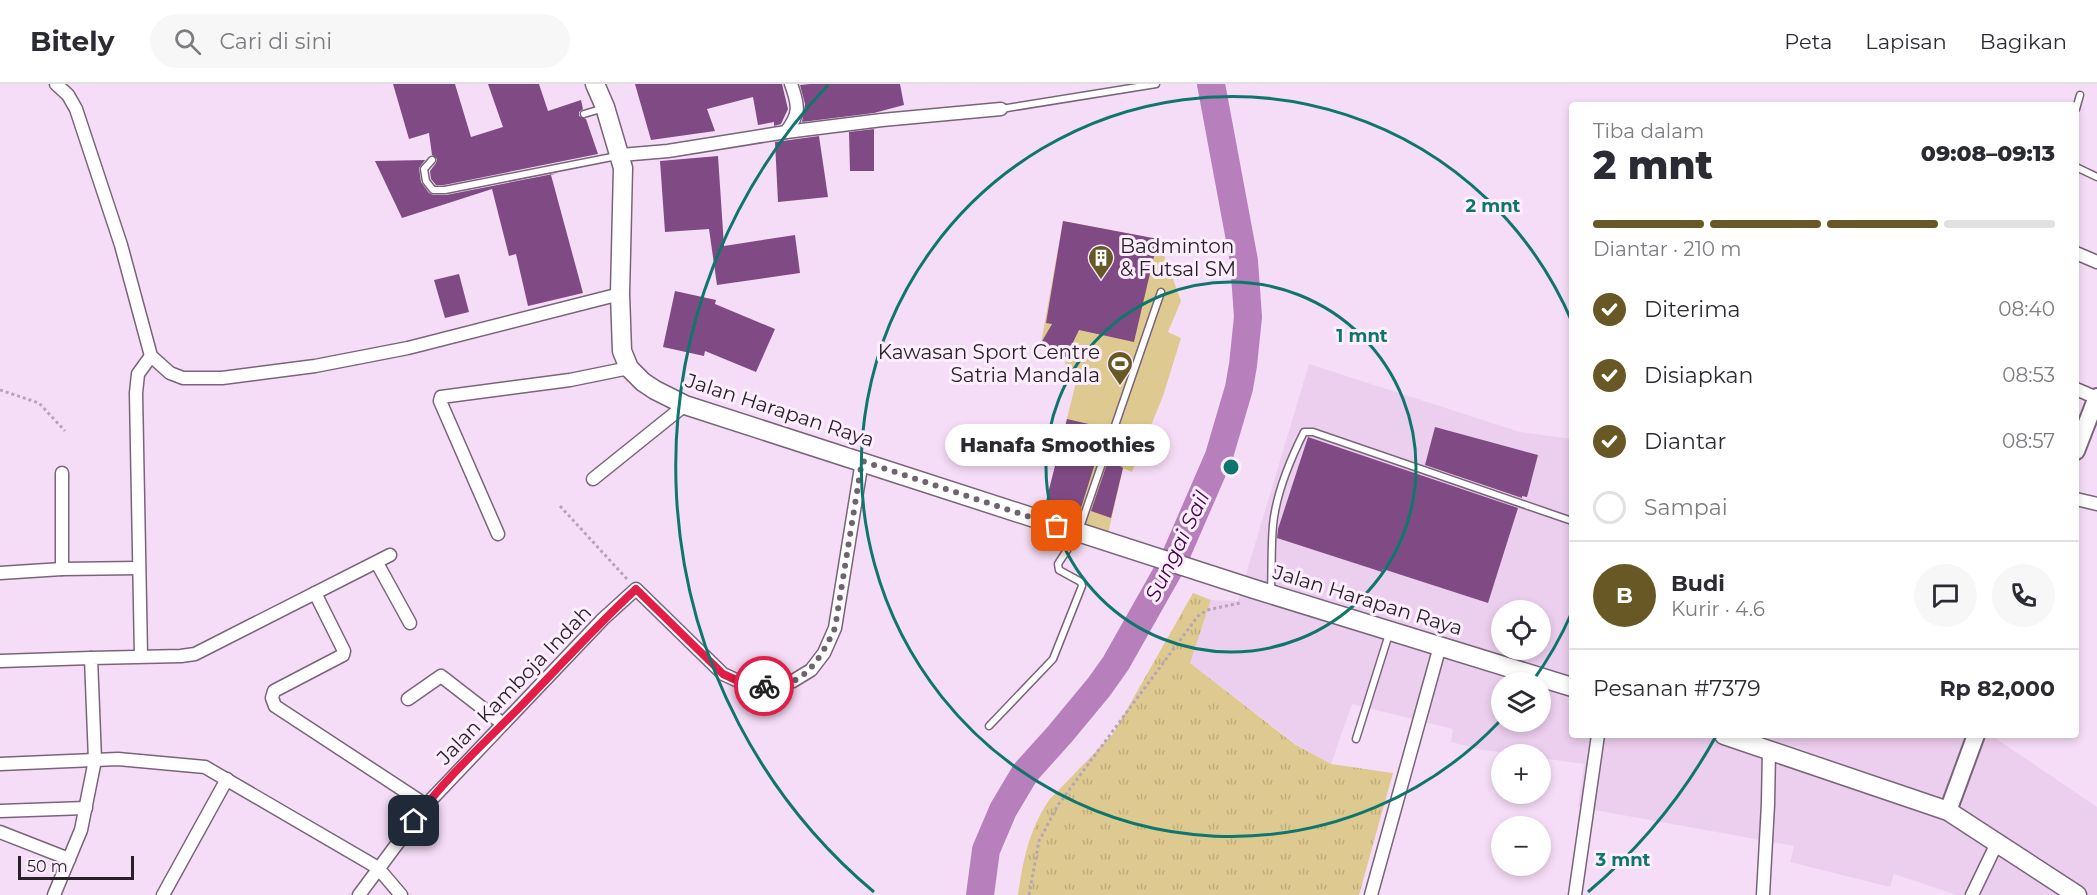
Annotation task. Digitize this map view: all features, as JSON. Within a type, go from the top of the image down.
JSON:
[{"type":"main road","points":[[595,84],[621,155],[624,182],[620,340],[629,368]]},
{"type":"main road","name":"Jalan Harapan Raya","points":[[629,368],[655,390],[685,405],[1262,592],[1569,686]]},
{"type":"main road","points":[[1733,738],[1948,811],[2077,895]]},
{"type":"street","points":[[56,84],[68,95],[76,109],[121,245],[151,356],[170,373],[183,378],[234,377],[315,366],[408,348],[620,294]]},
{"type":"street","points":[[786,132],[798,113],[791,84]]},
{"type":"street","points":[[621,155],[668,151],[786,132],[1001,109]]},
{"type":"street","points":[[2079,254],[2097,262]]},
{"type":"street","points":[[141,656],[136,393],[138,374],[151,356]]},
{"type":"street","points":[[498,534],[440,401],[441,397],[531,386],[629,368]]},
{"type":"street","points":[[2079,390],[2097,398],[2079,443]]},
{"type":"street","points":[[593,479],[685,405]]},
{"type":"street","points":[[636,589],[723,674],[747,685],[772,687],[793,681],[811,670],[824,653],[835,628],[862,461]]},
{"type":"street","points":[[62,473],[62,569]]},
{"type":"street","points":[[2079,500],[2097,504]]},
{"type":"street","points":[[0,662],[195,654],[390,555]]},
{"type":"street","points":[[376,563],[410,623]]},
{"type":"street","points":[[0,573],[139,568]]},
{"type":"street","name":"Jalan Kamboja Indah","points":[[359,895],[426,805],[603,619],[636,589]]},
{"type":"street","points":[[315,593],[344,651],[343,654],[274,691],[273,703],[426,805]]},
{"type":"street","points":[[1371,895],[1440,646]]},
{"type":"street","points":[[54,895],[81,830],[95,760],[91,658]]},
{"type":"street","points":[[408,699],[441,676],[503,724]]},
{"type":"street","points":[[1575,895],[1598,738]]},
{"type":"street","points":[[1948,811],[1975,738]]},
{"type":"street","points":[[1763,895],[1769,750]]},
{"type":"street","points":[[0,764],[140,760],[199,766],[227,779],[378,868],[401,895]]},
{"type":"street","points":[[163,895],[227,779]]},
{"type":"street","points":[[0,812],[86,808]]},
{"type":"street","points":[[0,832],[69,859]]},
{"type":"street","points":[[1972,895],[1996,843]]},
{"type":"lane","points":[[1001,109],[1156,84]]},
{"type":"lane","points":[[2078,102],[2080,95]]},
{"type":"lane","points":[[584,114],[605,107]]},
{"type":"lane","points":[[432,160],[424,169],[426,181],[433,189],[445,190],[621,155]]},
{"type":"lane","points":[[2079,168],[2097,177]]},
{"type":"lane","points":[[989,726],[1056,655],[1082,586],[1081,582],[1059,570],[1058,564],[1078,533],[1161,292]]},
{"type":"lane","points":[[1262,592],[1273,525],[1283,485],[1295,449],[1304,432],[1313,432],[1569,520]]},
{"type":"lane","points":[[1356,739],[1390,630]]},
{"type":"path","points":[[0,390],[39,403],[65,431]]},
{"type":"path","points":[[560,506],[636,589]]},
{"type":"path","points":[[1029,895],[1039,841],[1058,805],[1198,616],[1207,610],[1238,604],[1262,592]]},
{"type":"shaded area","points":[[1309,364],[1520,432],[1569,439],[1569,738],[1995,738],[2097,807],[2097,895],[1957,895],[1894,874],[1890,887],[1790,862],[1794,846],[1578,807],[1584,764],[1551,759],[1551,744],[1491,744],[1491,751],[1483,750],[1451,742],[1453,729],[1352,704],[1331,764],[1297,745],[1190,663],[1211,600],[1238,601]]},
{"type":"green space","name":"Kawasan Sport Centre Satria Mandala","points":[[1063,221],[1158,239],[1181,301],[1168,332],[1181,338],[1163,396],[1132,472],[1123,468],[1108,534],[1043,515],[1077,378],[1064,374],[1066,357],[1041,343]]},
{"type":"green space","points":[[1193,593],[1211,600],[1190,663],[1296,745],[1331,764],[1393,773],[1359,895],[1018,895],[1028,846],[1042,811],[1049,800],[1113,734]]},
{"type":"building","points":[[393,84],[455,84],[471,137],[503,127],[488,84],[539,84],[548,111],[581,100],[583,109],[579,112],[579,116],[586,119],[598,154],[436,185],[431,179],[430,171],[437,159],[432,155],[429,133],[409,139]]},
{"type":"building","points":[[635,84],[782,84],[788,109],[781,124],[774,126],[774,122],[758,125],[753,97],[707,109],[715,131],[651,140]]},
{"type":"building","points":[[900,84],[904,105],[874,113],[802,122],[805,104],[800,85]]},
{"type":"building","points":[[874,129],[874,171],[850,171],[849,132]]},
{"type":"building","points":[[819,136],[828,197],[778,202],[775,142]]},
{"type":"building","points":[[718,156],[724,246],[795,235],[800,273],[717,285],[709,229],[665,232],[660,161]]},
{"type":"building","points":[[425,160],[419,168],[421,182],[433,195],[446,195],[558,173],[551,175],[583,293],[528,306],[516,254],[509,256],[492,189],[402,218],[375,161]]},
{"type":"building","name":"Badminton & Futsal SM","points":[[1063,221],[1158,239],[1134,342],[1079,330],[1066,357],[1041,343],[1052,324],[1046,323]]},
{"type":"building","points":[[459,274],[469,312],[445,318],[434,280]]},
{"type":"building","points":[[675,291],[716,300],[715,304],[775,329],[756,372],[705,351],[704,356],[663,347]]},
{"type":"building","points":[[1067,419],[1106,428],[1081,508],[1063,503],[1060,514],[1044,509]]},
{"type":"building","points":[[1435,427],[1538,455],[1527,497],[1522,496],[1522,498],[1425,465]]},
{"type":"building","points":[[1308,437],[1518,508],[1488,603],[1277,538]]},
{"type":"building","points":[[1109,458],[1123,468],[1111,518],[1091,511]]},
{"type":"waterway","name":"Sungai Sail","points":[[980,895],[986,850],[1003,810],[1025,773],[1099,687],[1116,663],[1173,562],[1219,456],[1239,388],[1248,317],[1244,261],[1211,84]]},
{"type":"way so far","points":[[764,686],[772,687],[793,681],[811,670],[824,653],[835,628],[862,461],[1057,526]]},
{"type":"place","name":"Badminton & Futsal SM","points":[[1101,281]]},
{"type":"place","name":"Kawasan Sport Centre Satria Mandala","points":[[1120,387]]},
{"type":"place","name":"Hanafa Smoothies","points":[[1057,526]]},
{"type":"route","points":[[414,821],[426,805],[603,619],[636,589],[723,674],[747,685],[764,686]]}]
